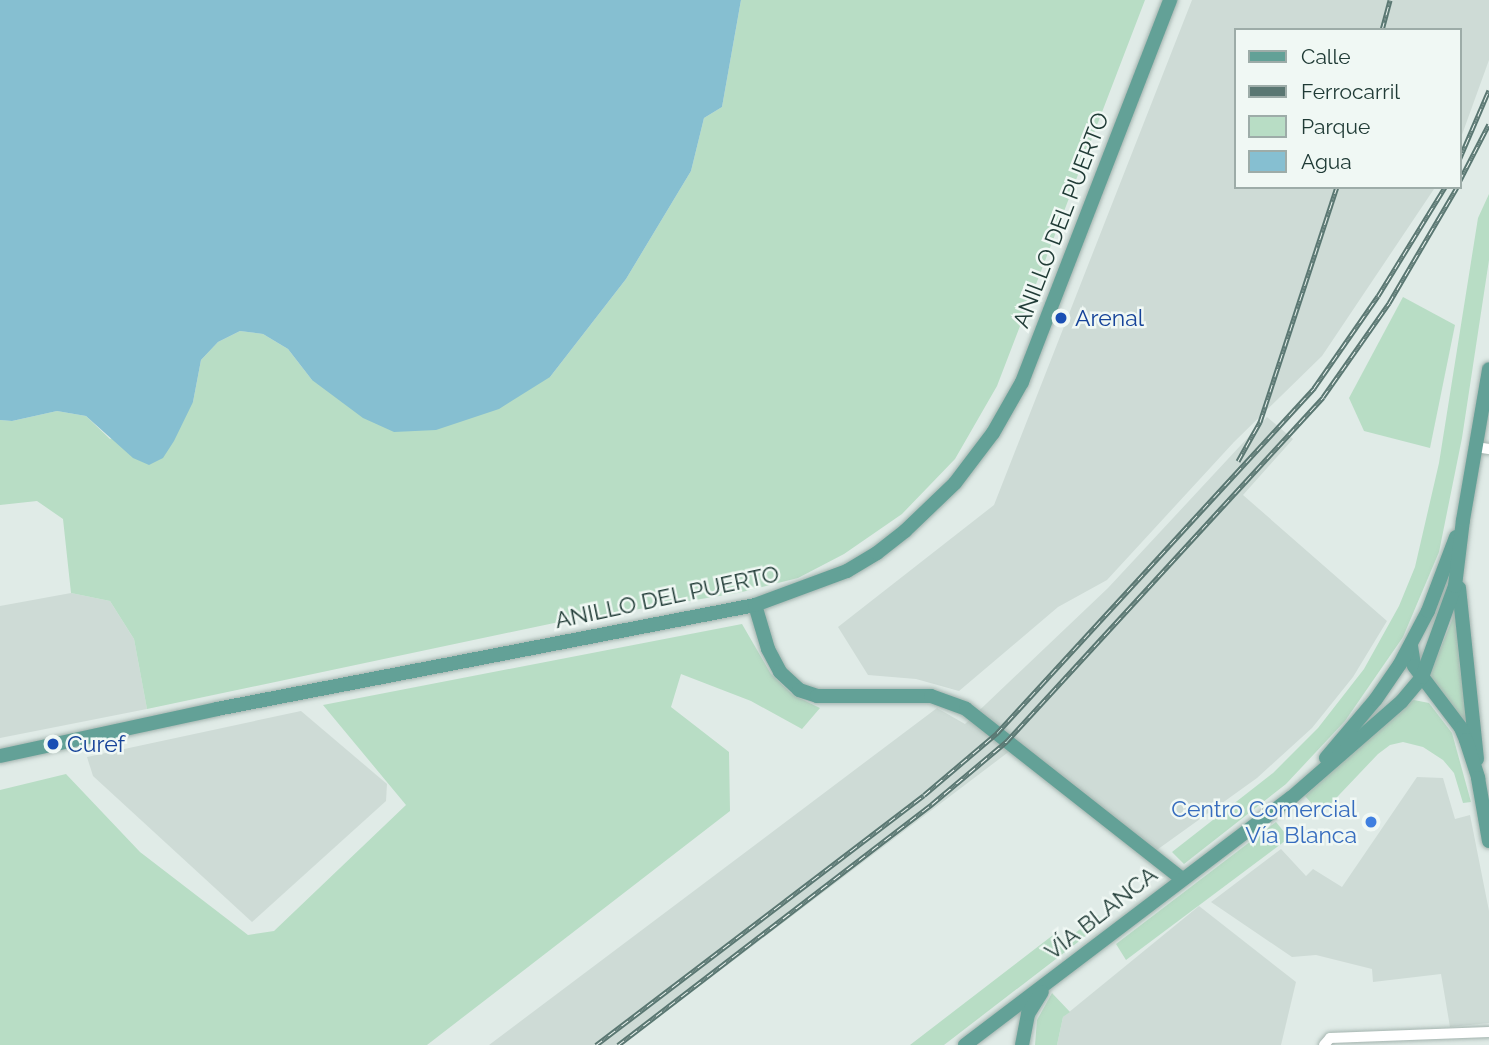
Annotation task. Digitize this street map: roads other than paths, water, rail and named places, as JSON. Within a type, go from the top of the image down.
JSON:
[{"type":"main road","name":"ANILLO DEL PUERTO","points":[[0,756],[217,709],[755,606],[847,571],[877,553],[938,500],[993,433],[1022,382],[1170,0]]},
{"type":"main road","name":"VÍA BLANCA","points":[[1264,817],[1320,765],[1360,720],[1390,680],[1416,635],[1462,520],[1483,448],[1489,369]]},
{"type":"main road","name":"VÍA BLANCA","points":[[973,1042],[1318,776],[1402,701],[1422,677],[1448,611],[1458,568],[1462,520]]},
{"type":"main road","points":[[1458,568],[1483,750],[1478,778]]},
{"type":"main road","points":[[755,606],[774,661],[780,672],[799,690],[817,696],[839,697],[931,696],[966,709],[1182,879]]},
{"type":"main road","points":[[1416,635],[1411,660],[1461,728],[1478,778],[1489,841]]},
{"type":"main road","points":[[1402,701],[1419,695],[1442,701]]},
{"type":"main road","points":[[1022,1045],[1028,1014],[1052,979]]},
{"type":"street","points":[[1327,1041],[1489,1032]]},
{"type":"water","points":[[0,0],[741,0],[722,107],[704,118],[691,171],[626,279],[550,377],[499,409],[436,430],[394,432],[363,418],[312,380],[288,349],[263,334],[240,331],[218,342],[201,360],[193,402],[174,441],[163,458],[149,465],[133,458],[86,416],[57,411],[12,421],[0,420]]},
{"type":"railway","points":[[1383,28],[1390,0]]},
{"type":"railway","points":[[1461,155],[1489,90]]},
{"type":"railway","points":[[1461,178],[1489,124]]},
{"type":"railway","points":[[1238,461],[1260,422],[1336,189]]},
{"type":"railway","points":[[596,1045],[924,795],[997,733],[1314,388],[1378,296],[1444,189]]},
{"type":"railway","points":[[618,1045],[932,804],[1007,741],[1323,397],[1389,303],[1456,189]]},
{"type":"place","name":"Arenal","points":[[1061,318]]},
{"type":"place","name":"Curef","points":[[53,744]]},
{"type":"place","name":"Centro Comercial Vía Blanca","points":[[1371,822]]}]
